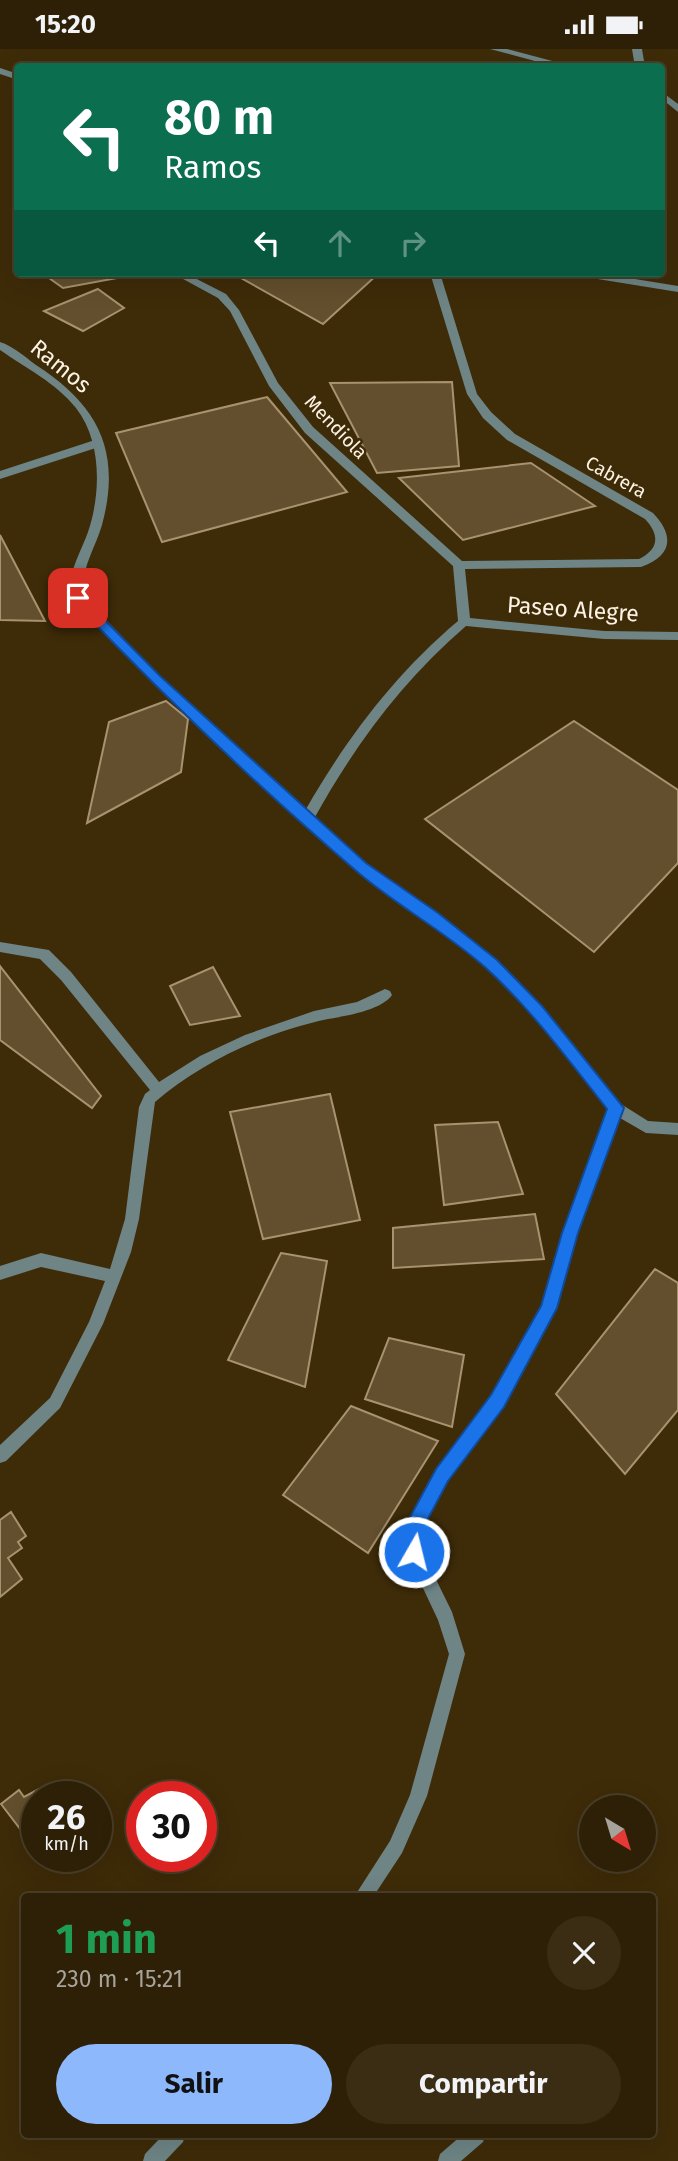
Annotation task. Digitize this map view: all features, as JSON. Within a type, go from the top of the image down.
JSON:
[{"type":"street","points":[[495,49],[554,63]]},
{"type":"street","name":"Mendiola","points":[[185,277],[222,296],[234,310],[273,384],[309,430],[459,565]]},
{"type":"street","name":"Cabrera","points":[[436,277],[472,394],[487,415],[511,437],[649,516],[660,526],[665,537],[662,548],[653,558],[641,563],[459,565]]},
{"type":"street","points":[[604,277],[678,289]]},
{"type":"street","name":"Ramos","points":[[0,345],[52,381],[82,408],[98,443],[103,472],[98,517],[77,576],[78,598],[156,679],[361,867],[433,918],[491,964],[537,1011],[616,1108],[646,1127],[678,1129]]},
{"type":"street","points":[[0,475],[98,443]]},
{"type":"street","points":[[308,817],[335,766],[380,709],[435,645],[464,622],[459,565]]},
{"type":"street","name":"Paseo Alegre","points":[[464,622],[604,635],[678,636]]},
{"type":"street","points":[[0,947],[44,954],[66,976],[158,1090]]},
{"type":"street","points":[[0,1456],[55,1403],[83,1351],[124,1252],[132,1219],[146,1107],[158,1090],[237,1044],[318,1016],[360,1009],[385,995]]},
{"type":"street","points":[[366,1893],[396,1847],[418,1796],[457,1654],[446,1618],[414,1552],[415,1525],[442,1475],[498,1401],[549,1308],[570,1233],[616,1108]]},
{"type":"street","points":[[0,1273],[41,1260],[114,1276]]},
{"type":"street","points":[[152,2161],[173,2138]]},
{"type":"street","points":[[447,2161],[473,2138]]},
{"type":"building","points":[[48,277],[123,277],[63,288]]},
{"type":"building","points":[[239,277],[375,277],[323,324]]},
{"type":"building","points":[[98,289],[124,308],[83,331],[44,311]]},
{"type":"building","points":[[452,382],[459,466],[377,473],[330,383]]},
{"type":"building","points":[[267,397],[347,492],[162,542],[116,433]]},
{"type":"building","points":[[531,463],[595,506],[463,540],[399,478]]},
{"type":"building","points":[[0,535],[45,621],[0,620]]},
{"type":"building","points":[[166,701],[188,719],[181,772],[87,823],[109,722]]},
{"type":"building","points":[[574,721],[678,790],[678,863],[594,952],[425,819]]},
{"type":"building","points":[[0,966],[101,1096],[92,1108],[0,1040]]},
{"type":"building","points":[[213,967],[240,1016],[190,1025],[170,986]]},
{"type":"building","points":[[330,1094],[360,1220],[263,1239],[230,1112]]},
{"type":"building","points":[[498,1122],[523,1194],[444,1205],[435,1125]]},
{"type":"building","points":[[535,1214],[544,1259],[393,1268],[393,1228]]},
{"type":"building","points":[[281,1253],[327,1261],[305,1387],[228,1360]]},
{"type":"building","points":[[655,1269],[678,1283],[678,1410],[625,1474],[556,1394]]},
{"type":"building","points":[[389,1338],[464,1355],[452,1427],[365,1399]]},
{"type":"building","points":[[351,1406],[438,1441],[368,1553],[283,1495]]},
{"type":"building","points":[[11,1512],[26,1536],[18,1542],[22,1548],[8,1558],[22,1579],[0,1597],[0,1520]]},
{"type":"building","points":[[19,1790],[21,1793],[21,1830],[1,1804]]},
{"type":"route","points":[[78,598],[156,679],[361,867],[433,918],[491,964],[537,1011],[616,1108],[570,1233],[549,1308],[498,1401],[442,1475],[415,1525],[414,1552]]}]
